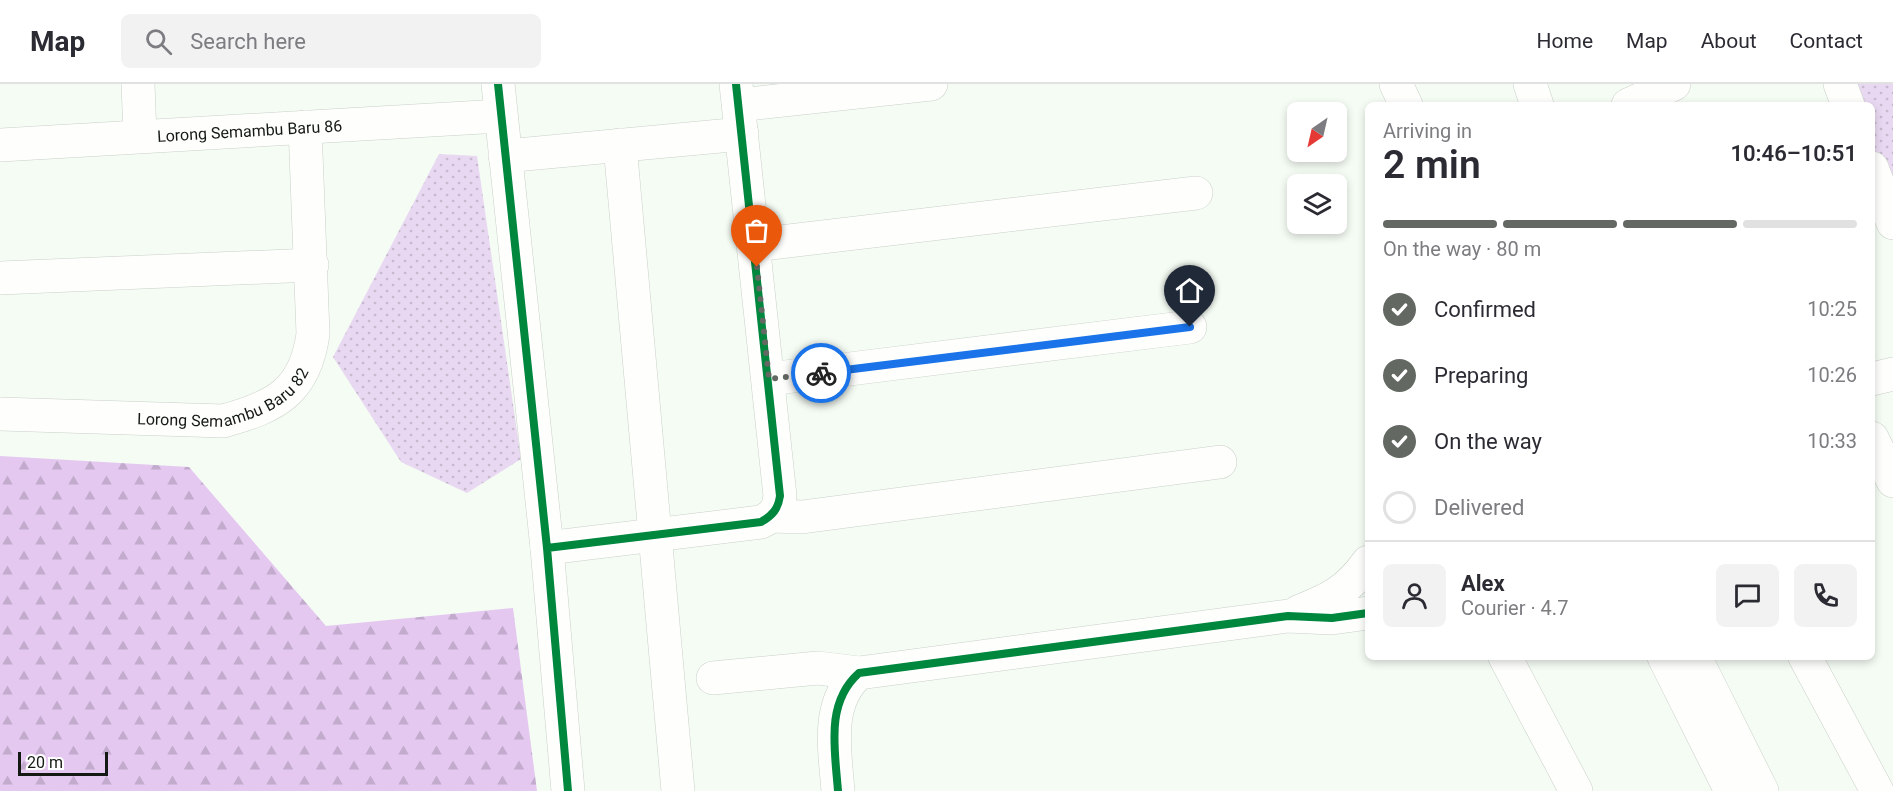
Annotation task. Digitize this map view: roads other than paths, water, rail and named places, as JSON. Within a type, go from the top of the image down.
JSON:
[{"type":"street","points":[[138,84],[140,135]]},
{"type":"street","points":[[505,156],[620,145],[739,107],[931,84]]},
{"type":"street","points":[[1396,84],[1405,102]]},
{"type":"street","points":[[1530,84],[1536,102]]},
{"type":"street","points":[[1635,102],[1674,84]]},
{"type":"street","points":[[1681,84],[1689,102]]},
{"type":"street","points":[[1840,84],[1847,102]]},
{"type":"street","points":[[499,100],[547,548],[568,791]]},
{"type":"street","name":"Lorong Semambu Baru 86","points":[[0,145],[305,127],[499,100]]},
{"type":"street","points":[[547,548],[761,522],[772,516],[778,507],[780,495],[769,379],[739,107]]},
{"type":"street","name":"Lorong Semambu Baru 82","points":[[0,414],[222,421],[257,411],[282,397],[297,380],[309,360],[313,334],[305,127]]},
{"type":"street","points":[[620,145],[678,791]]},
{"type":"street","points":[[1875,176],[1893,223]]},
{"type":"street","points":[[754,245],[1196,193]]},
{"type":"street","points":[[0,278],[312,265]]},
{"type":"street","points":[[769,379],[1190,327]]},
{"type":"street","points":[[1875,379],[1893,374]]},
{"type":"street","points":[[1875,444],[1893,481]]},
{"type":"street","points":[[772,516],[802,517],[1220,462]]},
{"type":"street","points":[[1288,616],[1343,591],[1355,581],[1365,566]]},
{"type":"street","points":[[713,678],[818,668],[859,673],[1288,616],[1332,618],[1365,613]]},
{"type":"street","points":[[1507,660],[1576,791]]},
{"type":"street","points":[[1666,660],[1731,791]]},
{"type":"street","points":[[1696,660],[1762,791]]},
{"type":"street","points":[[1807,660],[1877,791]]},
{"type":"street","points":[[838,791],[835,747],[836,710],[840,696],[859,673]]}]
